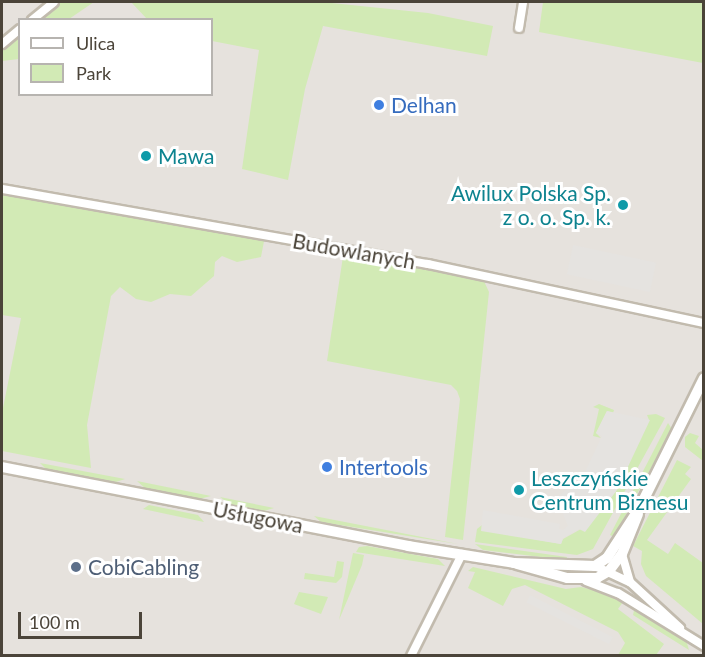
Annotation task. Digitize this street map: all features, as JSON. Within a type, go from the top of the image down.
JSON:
[{"type":"street","points":[[34,18],[54,2]]},
{"type":"street","points":[[519,28],[523,2]]},
{"type":"street","points":[[2,44],[18,31]]},
{"type":"street","name":"Budowlanych","points":[[2,189],[428,264],[704,323]]},
{"type":"street","points":[[595,566],[607,558],[639,508],[704,378]]},
{"type":"street","name":"Usługowa","points":[[2,467],[514,563],[595,566],[630,582],[666,612],[682,631]]},
{"type":"street","points":[[586,581],[609,571],[622,554],[639,508]]},
{"type":"street","points":[[411,656],[462,554]]},
{"type":"street","points":[[622,554],[630,582]]},
{"type":"street","points":[[607,558],[609,571],[618,593]]},
{"type":"street","name":"Usługowa","points":[[514,563],[537,573],[586,581],[618,593],[704,646]]},
{"type":"shaded area","points":[[2,2],[703,2],[703,655],[2,655]]},
{"type":"shaded area","points":[[573,245],[656,263],[650,292],[567,274]]},
{"type":"shaded area","points":[[607,411],[650,420],[617,490],[585,532],[579,529],[563,538],[561,544],[481,531],[483,510],[560,524],[559,529],[563,530],[568,526],[561,509],[564,499],[559,496],[585,472],[602,436],[596,433]]},
{"type":"shaded area","points":[[530,595],[613,637],[609,644],[526,602]]},
{"type":"green space","points":[[54,2],[94,2],[70,18],[34,18]]},
{"type":"green space","points":[[131,2],[322,2],[428,13],[493,26],[487,56],[323,26],[305,89],[288,180],[242,169],[259,50],[213,41],[213,18],[146,18]]},
{"type":"green space","points":[[543,2],[703,2],[703,63],[539,32]]},
{"type":"green space","points":[[18,30],[18,59],[2,61],[2,44]]},
{"type":"green space","points":[[2,189],[265,236],[261,257],[237,262],[222,256],[215,262],[214,276],[191,296],[170,294],[151,302],[136,299],[120,287],[111,296],[87,425],[91,468],[2,451],[2,413],[21,318],[2,315]]},
{"type":"green space","points":[[344,250],[482,277],[489,292],[463,540],[445,537],[460,399],[457,391],[451,385],[327,361]]},
{"type":"green space","points":[[599,404],[614,410],[613,413],[607,411],[596,433],[601,438],[593,436],[599,409],[593,407]]},
{"type":"green space","points":[[656,414],[665,418],[593,549],[577,555],[475,542],[477,529],[482,525],[482,530],[561,544],[563,539],[581,529],[649,420],[647,415]]},
{"type":"green space","points":[[668,423],[672,429],[614,537],[610,535]]},
{"type":"green space","points":[[690,433],[699,436],[695,443],[703,450],[703,461],[685,447],[685,437]]},
{"type":"green space","points":[[677,460],[691,467],[685,474],[691,479],[647,540],[668,554],[675,543],[703,563],[703,624],[646,576],[641,564],[642,551],[633,546]]},
{"type":"green space","points":[[40,463],[125,479],[116,482],[46,469]]},
{"type":"green space","points":[[137,481],[211,496],[199,499],[147,490]]},
{"type":"green space","points":[[220,497],[274,508],[264,511],[231,505]]},
{"type":"green space","points":[[149,505],[198,515],[204,522],[143,509]]},
{"type":"green space","points":[[314,516],[458,544],[321,522]]},
{"type":"green space","points":[[475,544],[567,557],[566,560],[483,550]]},
{"type":"green space","points":[[367,546],[438,559],[445,566],[356,552],[359,547]]},
{"type":"green space","points":[[353,553],[364,555],[362,565],[339,620]]},
{"type":"green space","points":[[337,561],[344,562],[342,577],[336,583],[304,579],[305,573],[334,577]]},
{"type":"green space","points":[[473,567],[566,589],[581,587],[602,592],[623,602],[618,609],[664,644],[656,655],[618,655],[625,643],[618,632],[525,585],[512,589],[503,606],[468,588],[475,572],[468,571]]},
{"type":"green space","points":[[299,592],[328,597],[321,614],[294,604]]},
{"type":"green space","points":[[635,606],[686,640],[689,650],[633,615]]},
{"type":"place","name":"Delhan","points":[[379,105]]},
{"type":"place","name":"Mawa","points":[[146,156]]},
{"type":"place","name":"Awilux Polska Sp. z o. o. Sp. k.","points":[[623,205]]},
{"type":"place","name":"Intertools","points":[[327,467]]},
{"type":"place","name":"Leszczyńskie Centrum Biznesu","points":[[519,490]]},
{"type":"place","name":"CobiCabling","points":[[76,567]]}]
